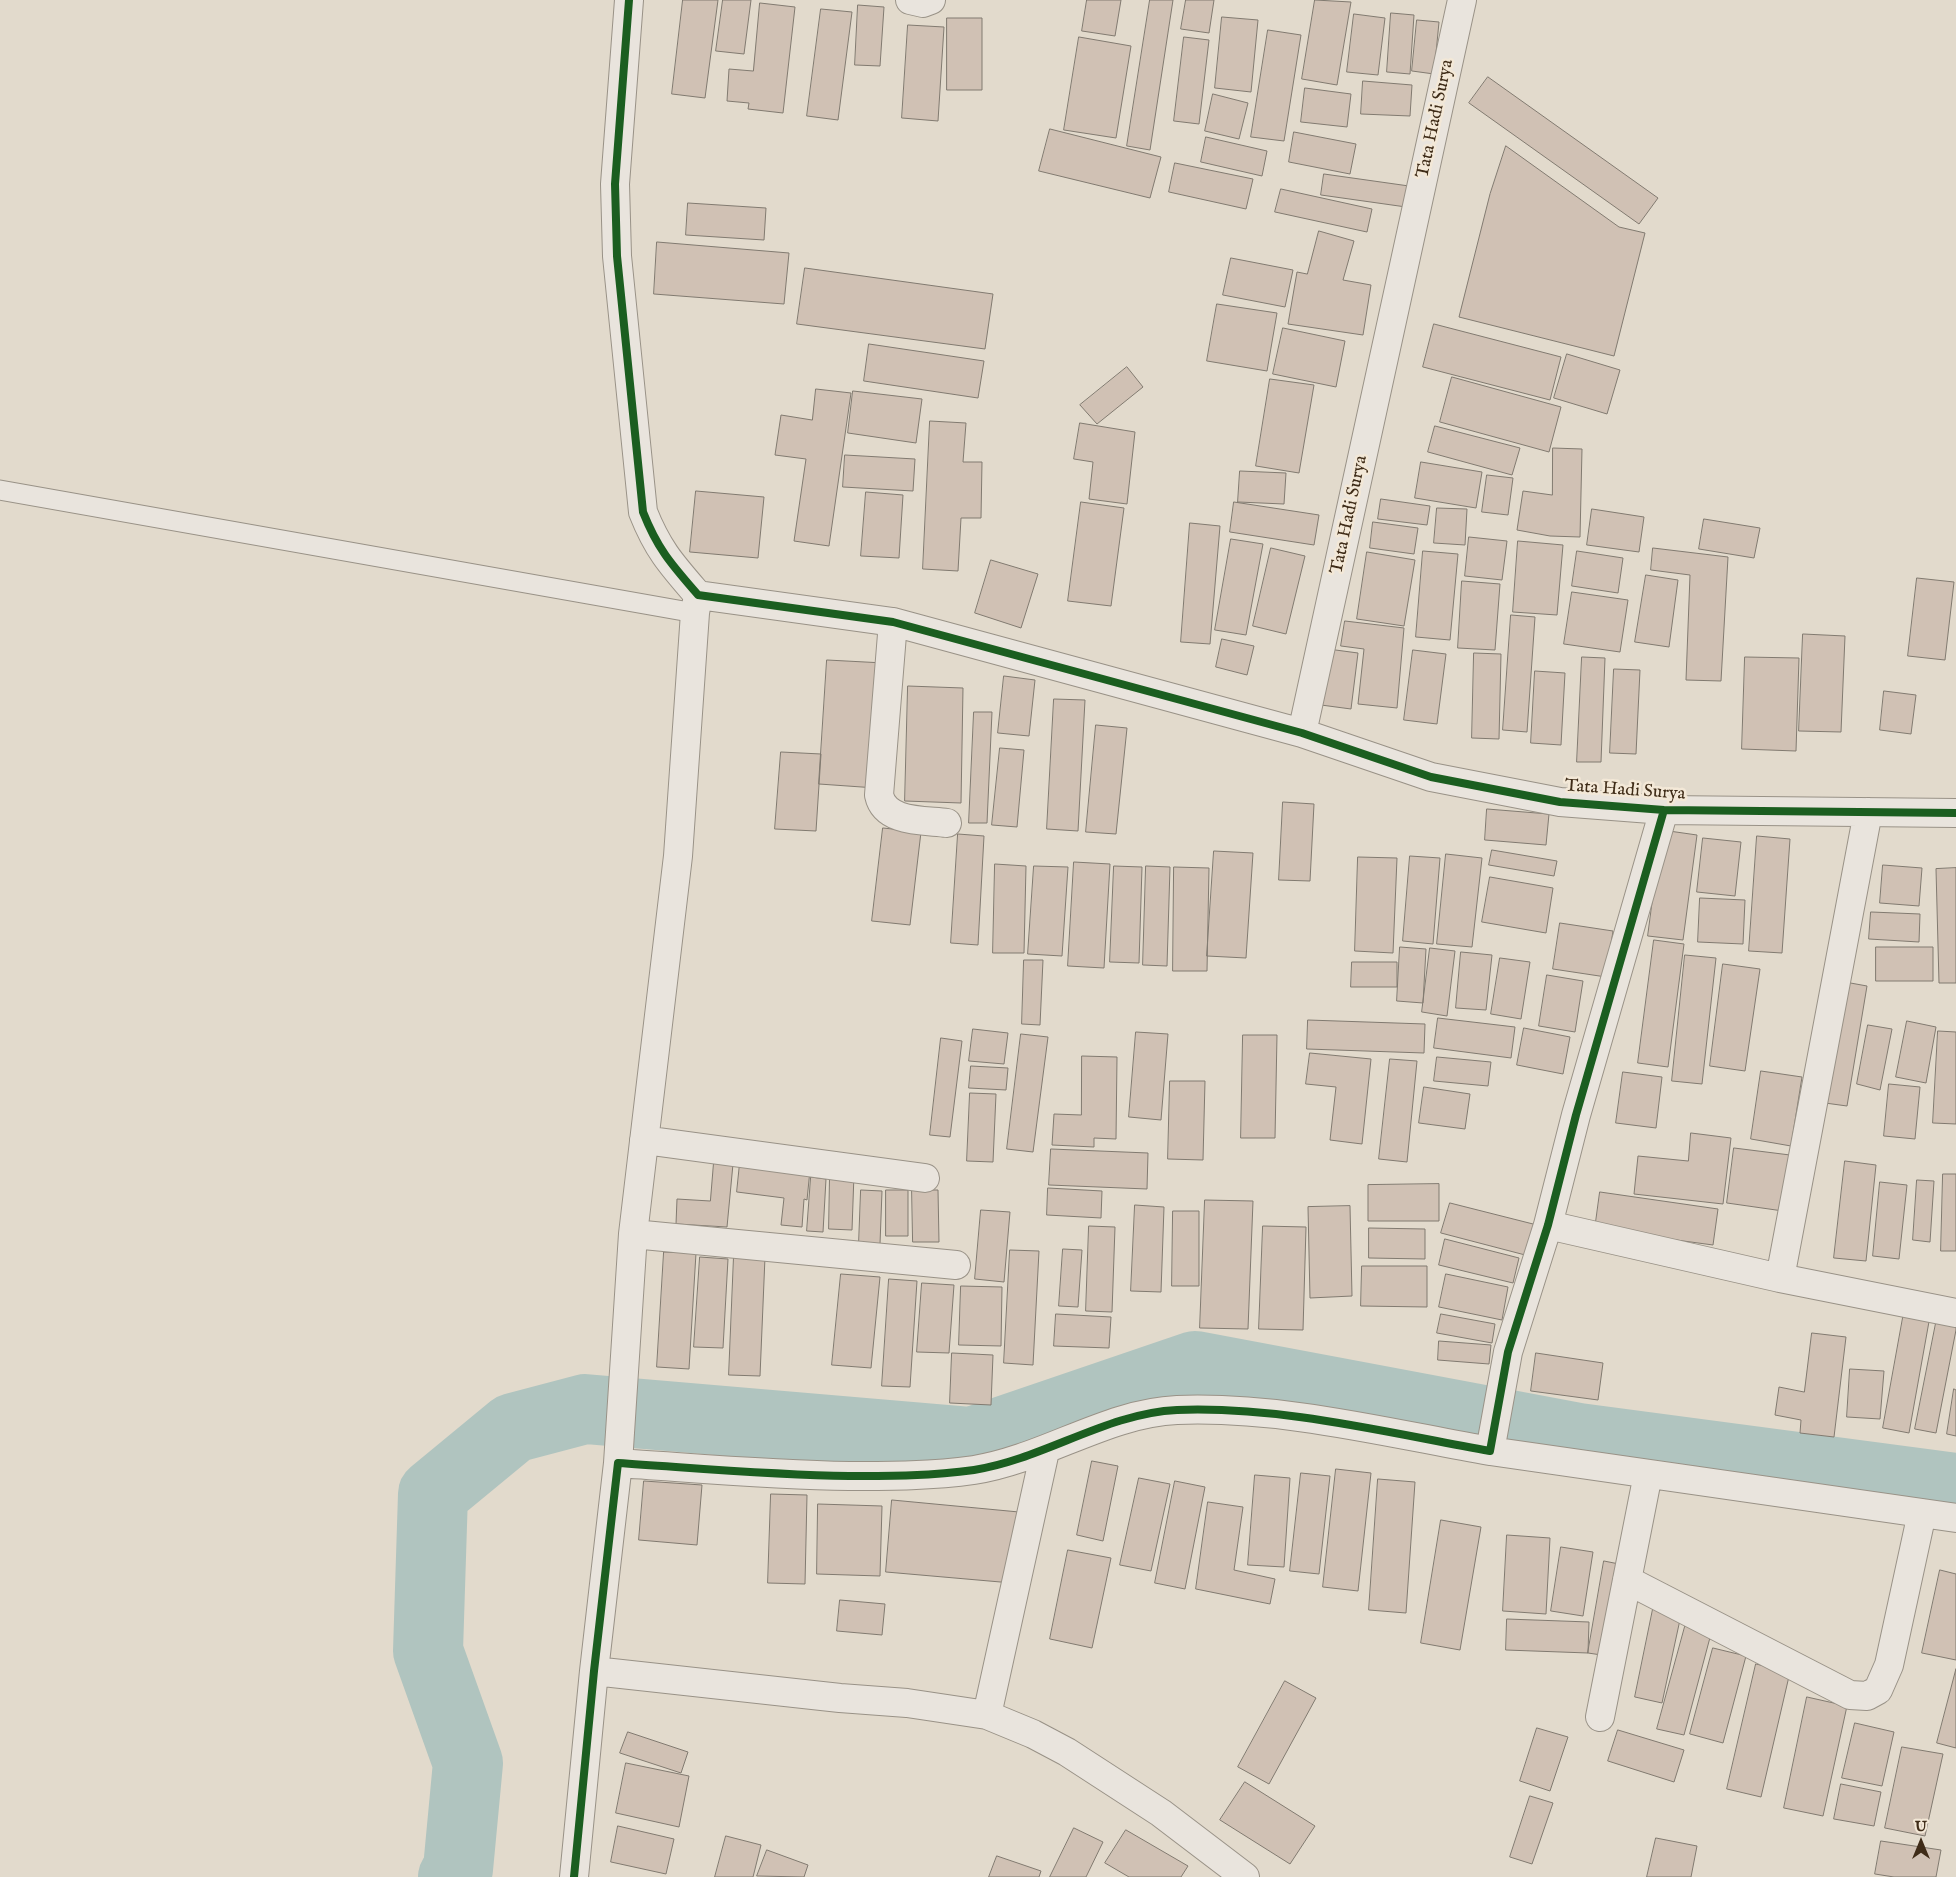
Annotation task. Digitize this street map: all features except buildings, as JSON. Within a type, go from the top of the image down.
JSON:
[{"type":"street","points":[[574,1877],[594,1671],[618,1463],[633,1234],[678,856],[697,604],[652,537],[643,512],[617,256],[615,184],[629,0]]},
{"type":"street","points":[[910,0],[923,3],[931,0]]},
{"type":"street","name":"Tata Hadi Surya","points":[[1462,0],[1302,733],[1431,776],[1560,802],[1664,810],[1956,813]]},
{"type":"street","points":[[697,604],[893,622],[1302,733]]},
{"type":"street","points":[[893,622],[880,801],[883,807],[896,816],[947,823]]},
{"type":"street","points":[[1492,1440],[1508,1352],[1548,1225],[1576,1115],[1664,810]]},
{"type":"street","points":[[1780,1278],[1868,812]]},
{"type":"street","points":[[644,1140],[925,1178]]},
{"type":"street","points":[[1548,1225],[1780,1278],[1956,1313]]},
{"type":"street","points":[[633,1234],[956,1265]]},
{"type":"street","points":[[618,1463],[796,1475],[920,1476],[975,1470],[1045,1451],[1122,1420],[1175,1410],[1209,1409],[1301,1417],[1492,1440],[1648,1474],[1956,1518]]},
{"type":"street","points":[[987,1715],[1045,1451]]},
{"type":"street","points":[[1600,1717],[1648,1474]]},
{"type":"street","points":[[1627,1580],[1850,1695],[1867,1696],[1878,1690],[1889,1665],[1922,1513]]},
{"type":"street","points":[[594,1671],[840,1698],[907,1703],[987,1715],[1034,1734],[1067,1752],[1160,1814],[1245,1877]]},
{"type":"lane","points":[[0,490],[697,604]]},
{"type":"waterway","points":[[453,1877],[458,1869],[468,1763],[428,1651],[433,1494],[513,1428],[585,1409],[972,1442],[1195,1366],[1578,1438],[1956,1488]]},
{"type":"cycle path","points":[[629,0],[615,184],[617,256],[643,512],[654,537],[666,556],[698,595],[893,622],[1302,733],[1431,777],[1560,802],[1664,810],[1956,813]]},
{"type":"cycle path","points":[[574,1877],[594,1671],[618,1463],[762,1473],[849,1476],[943,1473],[974,1470],[1000,1464],[1126,1419],[1151,1413],[1177,1410],[1256,1412],[1295,1416],[1490,1451],[1508,1352],[1548,1225],[1576,1115],[1664,810]]}]
